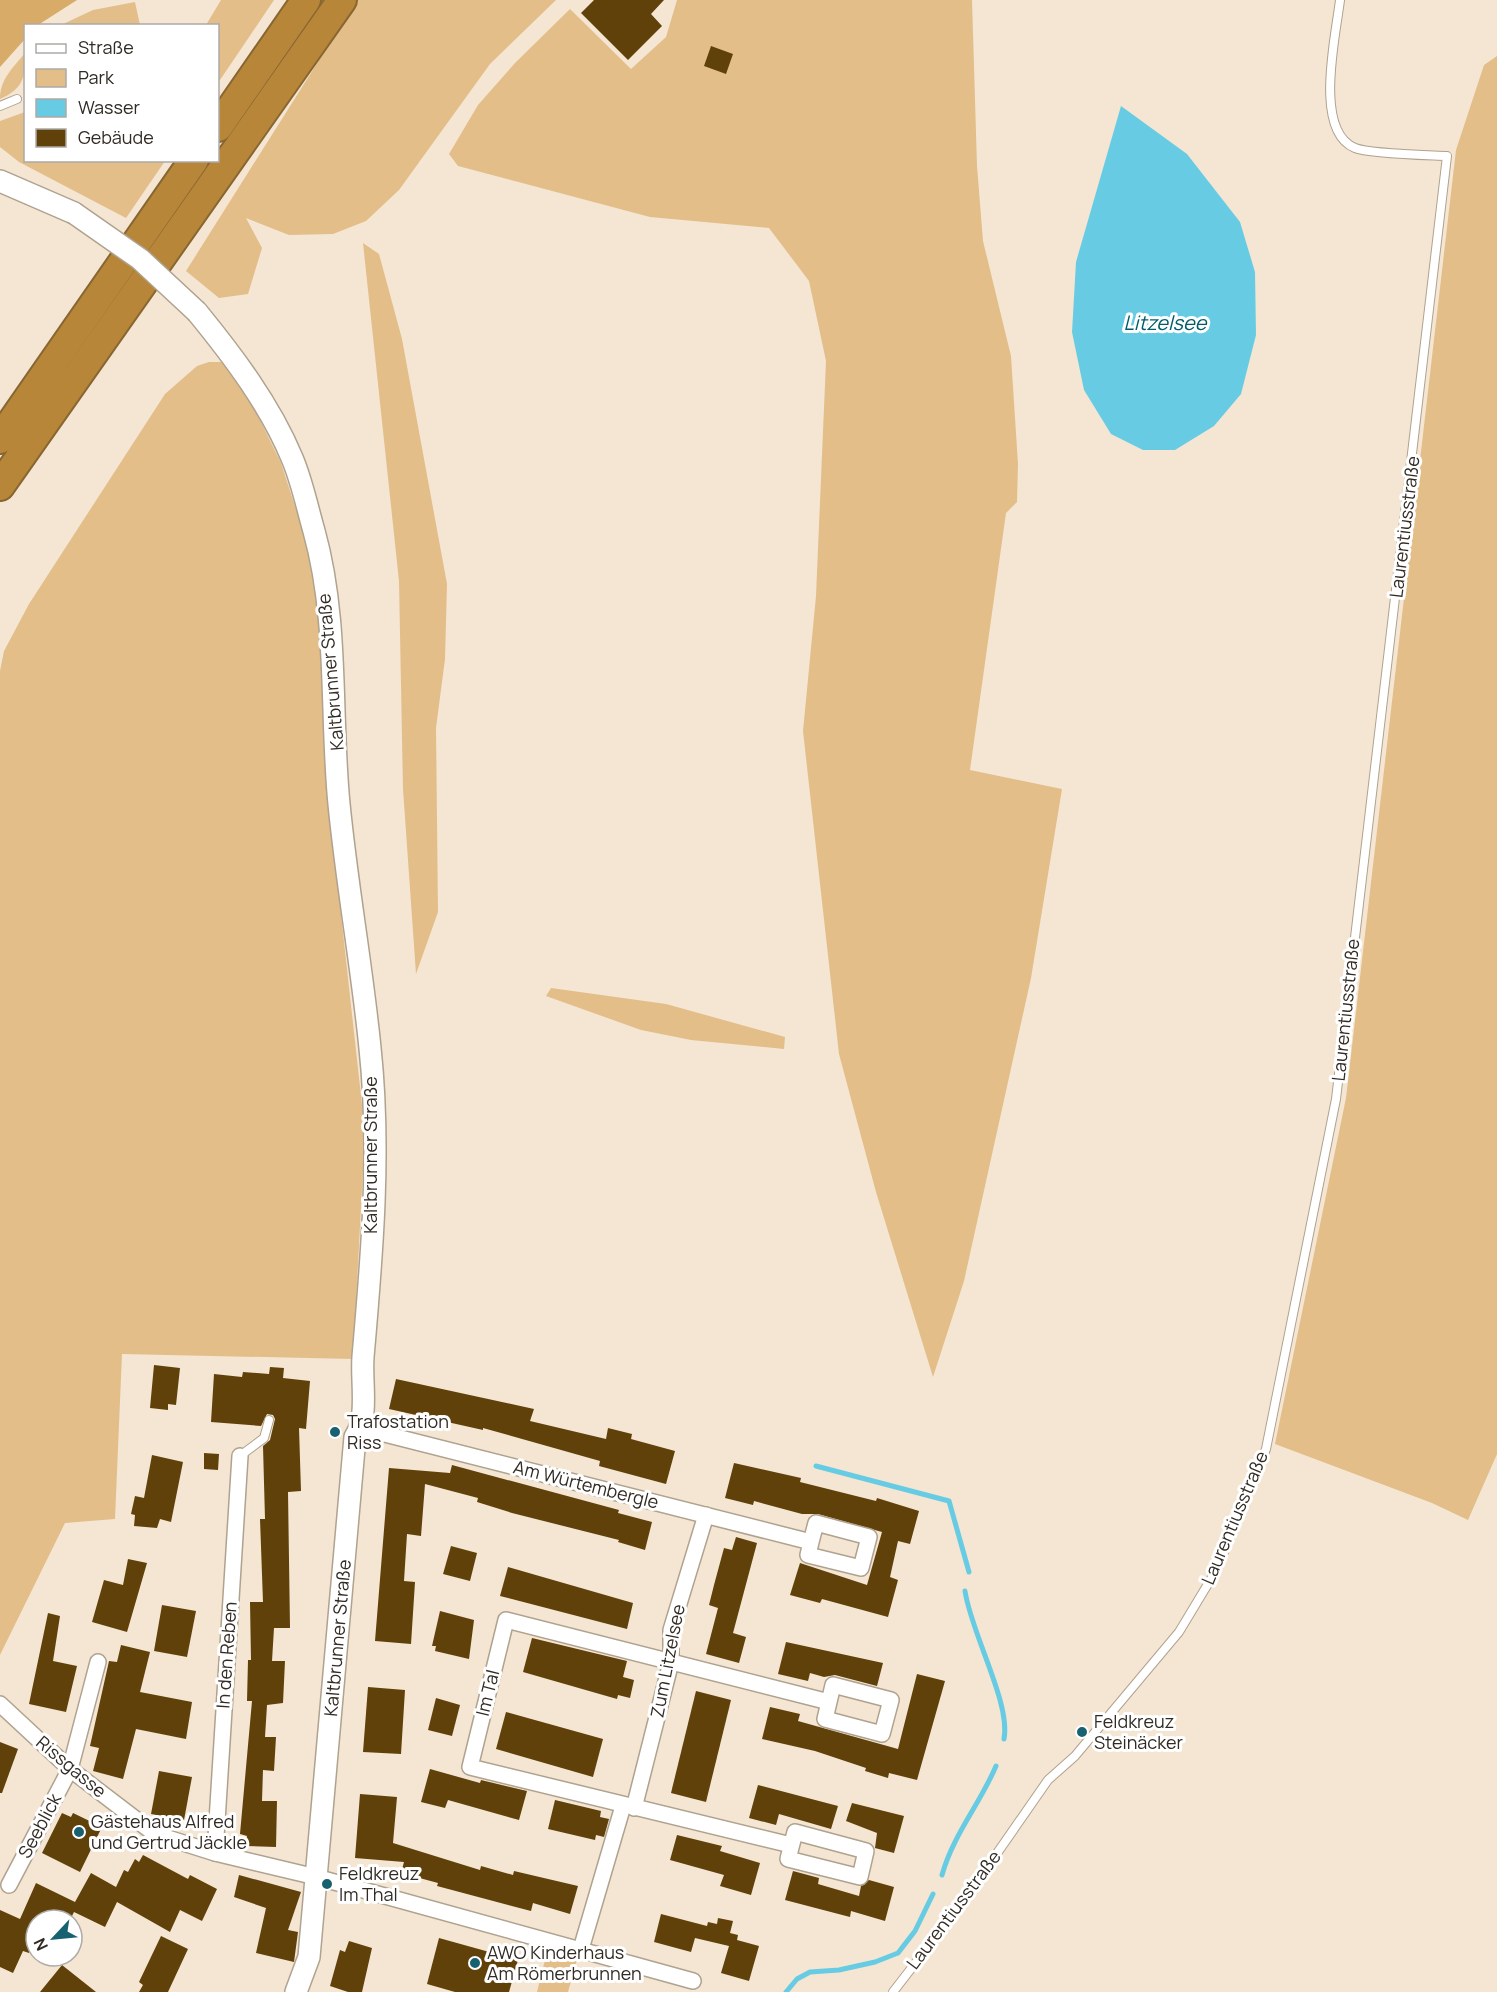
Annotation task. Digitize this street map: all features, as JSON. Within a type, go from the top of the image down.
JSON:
[{"type":"highway","points":[[219,126],[306,0]]},
{"type":"highway","points":[[0,486],[342,0]]},
{"type":"highway","points":[[0,439],[193,162]]},
{"type":"street","name":"Kaltbrunner Straße","points":[[0,181],[74,213],[140,259],[196,312],[254,389],[292,458],[315,535],[328,611],[335,687],[339,802],[370,1049],[375,1128],[371,1264],[362,1368],[362,1428],[355,1437],[309,1957],[296,1992]]},
{"type":"street","name":"Am Würtembergle","points":[[362,1428],[811,1542]]},
{"type":"street","name":"In den Reben","points":[[215,1853],[240,1456]]},
{"type":"street","name":"Zum Litzelsee","points":[[581,1949],[629,1807],[671,1662],[671,1630],[706,1515]]},
{"type":"street","name":"Im Tal","points":[[791,1845],[470,1767],[506,1620],[829,1702]]},
{"type":"street","name":"Seeblick","points":[[9,1886],[70,1769],[98,1662]]},
{"type":"street","points":[[833,1685],[891,1700],[882,1734],[825,1719],[829,1702],[833,1685]]},
{"type":"street","name":"Rissgasse","points":[[0,1704],[70,1769],[155,1834],[215,1853],[316,1877],[693,1981]]},
{"type":"street","points":[[795,1832],[867,1851],[860,1877],[788,1859],[791,1845],[795,1832]]},
{"type":"lane","name":"Laurentiusstraße","points":[[893,1992],[968,1895],[1048,1780],[1075,1756],[1179,1632],[1217,1569],[1266,1449],[1336,1099],[1447,156],[1356,149],[1343,141],[1332,121],[1330,94],[1340,0]]},
{"type":"lane","points":[[0,106],[17,99]]},
{"type":"lane","points":[[240,1456],[264,1438],[268,1420]]},
{"type":"green space","points":[[221,0],[274,0],[219,82],[219,24],[207,24]]},
{"type":"green space","points":[[357,0],[556,0],[490,64],[399,190],[366,221],[333,234],[289,235],[246,218],[262,248],[248,294],[219,298],[186,271]]},
{"type":"green space","points":[[677,0],[972,0],[977,166],[983,241],[1011,356],[1018,464],[1017,502],[1006,513],[970,770],[1062,789],[1031,978],[964,1281],[933,1377],[876,1192],[839,1054],[803,731],[816,596],[826,361],[809,281],[769,228],[650,217],[458,166],[449,154],[478,105],[515,63],[570,9],[631,69],[666,37]]},
{"type":"green space","points":[[135,2],[140,24],[63,24],[93,10]]},
{"type":"green space","points":[[24,54],[22,81],[14,91],[0,99],[2,85]]},
{"type":"green space","points":[[1497,56],[1497,1454],[1468,1520],[1432,1503],[1275,1444],[1346,1098],[1456,150],[1484,65]]},
{"type":"green space","points":[[24,112],[24,162],[164,162],[126,218],[19,162],[0,147],[0,121]]},
{"type":"green space","points":[[363,243],[379,254],[402,339],[447,584],[445,659],[436,728],[438,912],[416,974],[403,789],[399,581]]},
{"type":"green space","points":[[209,362],[225,362],[253,406],[281,463],[305,537],[319,613],[329,806],[365,1132],[353,1359],[122,1354],[115,1519],[65,1523],[0,1655],[0,671],[4,651],[29,604],[165,394],[197,366]]},
{"type":"green space","points":[[551,988],[666,1004],[785,1037],[784,1049],[691,1040],[641,1030],[546,996]]},
{"type":"green space","points":[[548,1948],[578,1956],[568,1992],[537,1992]]},
{"type":"shaded area","points":[[0,0],[77,0],[40,24],[24,24],[24,40],[0,67]]},
{"type":"water","name":"Litzelsee","points":[[1121,106],[1187,154],[1240,222],[1255,272],[1256,335],[1241,394],[1214,426],[1175,450],[1143,450],[1111,434],[1084,390],[1072,332],[1076,262]]},
{"type":"building","points":[[594,0],[664,0],[651,14],[662,26],[628,60],[581,13]]},
{"type":"building","points":[[711,46],[733,54],[726,74],[704,66]]},
{"type":"building","points":[[154,1365],[180,1368],[176,1405],[168,1404],[168,1410],[150,1408]]},
{"type":"building","points":[[270,1367],[284,1368],[283,1378],[310,1381],[306,1429],[299,1428],[301,1491],[288,1492],[290,1628],[274,1628],[272,1661],[285,1661],[283,1703],[267,1705],[265,1737],[276,1737],[274,1771],[263,1770],[262,1801],[277,1801],[276,1847],[245,1846],[247,1836],[240,1834],[252,1701],[247,1701],[248,1660],[251,1660],[250,1602],[263,1602],[260,1519],[265,1519],[263,1446],[270,1440],[275,1419],[273,1415],[267,1414],[261,1426],[211,1422],[214,1374],[242,1377],[243,1372],[269,1374]]},
{"type":"building","points":[[396,1379],[534,1409],[530,1421],[606,1439],[608,1428],[632,1434],[631,1439],[675,1451],[666,1484],[599,1466],[600,1461],[483,1428],[483,1430],[389,1409]]},
{"type":"building","points":[[204,1453],[219,1454],[218,1470],[204,1469]]},
{"type":"building","points":[[152,1455],[183,1462],[171,1522],[160,1519],[157,1528],[134,1526],[135,1515],[131,1514],[135,1496],[144,1498]]},
{"type":"building","points":[[734,1463],[801,1478],[800,1482],[876,1501],[877,1498],[919,1511],[910,1544],[898,1541],[890,1577],[898,1580],[888,1617],[822,1599],[820,1603],[790,1595],[800,1563],[867,1585],[882,1532],[818,1514],[802,1514],[754,1501],[753,1505],[725,1498]]},
{"type":"building","points":[[452,1465],[619,1510],[618,1513],[652,1522],[645,1550],[618,1542],[619,1540],[512,1513],[477,1502],[478,1498],[425,1484],[421,1536],[407,1534],[404,1581],[415,1582],[411,1644],[375,1641],[389,1468],[450,1473]]},
{"type":"building","points":[[736,1537],[757,1543],[733,1633],[746,1637],[739,1663],[706,1654],[718,1608],[709,1605],[714,1585],[724,1548],[732,1550]]},
{"type":"building","points":[[451,1546],[477,1553],[470,1581],[443,1574]]},
{"type":"building","points":[[128,1559],[147,1563],[127,1632],[92,1622],[104,1580],[123,1585]]},
{"type":"building","points":[[508,1567],[633,1603],[627,1629],[500,1596]]},
{"type":"building","points":[[162,1605],[196,1611],[187,1657],[154,1651]]},
{"type":"building","points":[[440,1611],[474,1620],[469,1659],[435,1651],[436,1646],[432,1646]]},
{"type":"building","points":[[48,1613],[60,1616],[53,1661],[77,1666],[66,1712],[29,1704]]},
{"type":"building","points":[[532,1638],[627,1661],[623,1677],[634,1680],[630,1698],[618,1695],[617,1699],[523,1672]]},
{"type":"building","points":[[786,1642],[883,1663],[877,1686],[835,1675],[824,1677],[810,1673],[808,1681],[778,1674]]},
{"type":"building","points":[[121,1645],[150,1652],[140,1692],[192,1702],[186,1739],[136,1729],[123,1779],[93,1771],[99,1748],[90,1746],[109,1661],[117,1662]]},
{"type":"building","points":[[917,1674],[945,1681],[917,1780],[889,1773],[888,1778],[815,1751],[762,1739],[770,1707],[800,1714],[798,1721],[898,1749]]},
{"type":"building","points":[[368,1687],[405,1690],[401,1754],[363,1752]]},
{"type":"building","points":[[696,1691],[731,1700],[706,1802],[671,1793]]},
{"type":"building","points":[[436,1698],[460,1705],[452,1736],[428,1730]]},
{"type":"building","points":[[506,1712],[603,1739],[593,1777],[496,1749]]},
{"type":"building","points":[[0,1742],[18,1749],[2,1793],[0,1793]]},
{"type":"building","points":[[430,1769],[480,1783],[481,1780],[527,1791],[519,1820],[448,1800],[445,1808],[421,1802]]},
{"type":"building","points":[[159,1771],[192,1777],[184,1820],[151,1814]]},
{"type":"building","points":[[758,1785],[838,1806],[831,1829],[779,1814],[776,1825],[749,1818]]},
{"type":"building","points":[[360,1794],[397,1797],[393,1843],[480,1870],[481,1866],[513,1875],[514,1871],[578,1886],[570,1914],[533,1903],[531,1911],[437,1886],[438,1883],[401,1873],[404,1862],[355,1858]]},
{"type":"building","points":[[555,1800],[601,1811],[600,1817],[609,1819],[604,1837],[596,1835],[595,1840],[548,1829]]},
{"type":"building","points":[[852,1803],[904,1816],[894,1853],[875,1848],[877,1833],[846,1821]]},
{"type":"building","points":[[62,1813],[71,1817],[73,1813],[102,1827],[80,1872],[42,1853]]},
{"type":"building","points":[[677,1835],[722,1846],[720,1851],[760,1863],[751,1895],[720,1886],[724,1875],[670,1860]]},
{"type":"building","points":[[143,1855],[188,1879],[190,1875],[217,1889],[202,1921],[180,1910],[170,1932],[117,1902],[105,1927],[84,1917],[84,1908],[25,1908],[36,1883],[75,1902],[91,1873],[116,1887],[124,1870],[128,1872],[135,1859],[139,1862]]},
{"type":"building","points":[[793,1871],[819,1878],[818,1884],[859,1896],[861,1886],[869,1880],[894,1887],[885,1921],[851,1911],[850,1917],[785,1900]]},
{"type":"building","points":[[239,1875],[301,1892],[288,1930],[298,1932],[294,1962],[256,1953],[266,1908],[234,1897]]},
{"type":"building","points":[[0,1910],[20,1919],[24,1910],[24,1951],[13,1973],[0,1967]]},
{"type":"building","points":[[661,1914],[707,1926],[708,1922],[717,1924],[718,1918],[733,1921],[730,1933],[738,1935],[737,1940],[759,1946],[749,1981],[721,1973],[729,1946],[695,1938],[691,1952],[654,1942]]},
{"type":"building","points":[[161,1936],[188,1949],[168,1992],[139,1992],[143,1985],[139,1982]]},
{"type":"building","name":"AWO Kinderhaus Am Römerbrunnen","points":[[439,1938],[518,1960],[509,1992],[455,1992],[427,1984]]},
{"type":"building","points":[[349,1941],[372,1948],[362,1992],[348,1992],[330,1986],[340,1950],[345,1952]]},
{"type":"building","points":[[60,1968],[66,1968],[96,1992],[40,1992]]},
{"type":"waterway","points":[[816,1466],[949,1501],[969,1572]]},
{"type":"waterway","points":[[965,1591],[1002,1707],[1005,1724],[1004,1739]]},
{"type":"waterway","points":[[942,1875],[953,1846],[996,1766]]},
{"type":"waterway","points":[[786,1992],[797,1979],[810,1972],[839,1970],[875,1962],[898,1953],[915,1931],[933,1894]]},
{"type":"place","name":"Trafostation Riss","points":[[335,1432]]},
{"type":"place","name":"Feldkreuz Steinäcker","points":[[1082,1732]]},
{"type":"place","name":"Gästehaus Alfred und Gertrud Jäckle","points":[[79,1832]]},
{"type":"place","name":"Feldkreuz Im Thal","points":[[327,1884]]},
{"type":"place","name":"AWO Kinderhaus Am Römerbrunnen","points":[[475,1963]]}]
